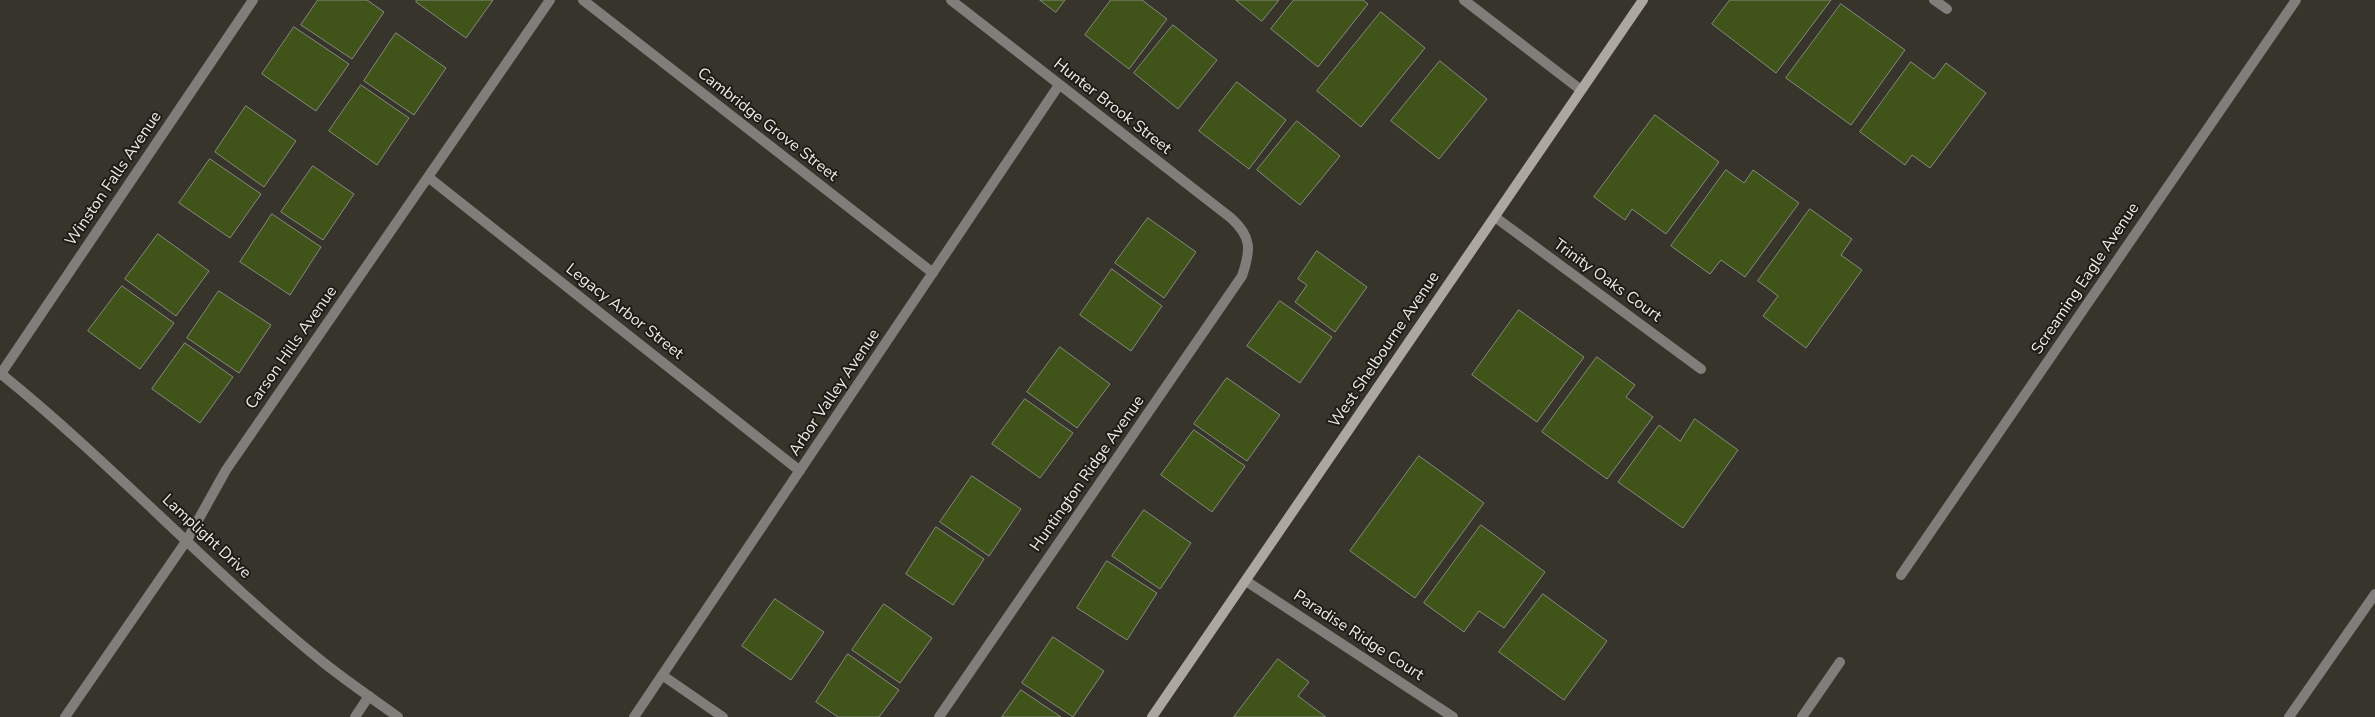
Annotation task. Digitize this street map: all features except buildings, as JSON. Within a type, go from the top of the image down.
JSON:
[{"type":"street","name":"Winston Falls Avenue","points":[[0,374],[254,0]]},
{"type":"street","name":"Carson Hills Avenue","points":[[65,717],[187,540],[226,470],[550,0]]},
{"type":"street","name":"Cambridge Grove Street","points":[[583,0],[933,273]]},
{"type":"street","name":"Hunter Brook Street","points":[[951,0],[1231,218],[1242,229],[1248,242]]},
{"type":"street","points":[[1464,0],[1582,90]]},
{"type":"street","name":"West Shelbourne Avenue","points":[[1152,717],[1643,0]]},
{"type":"street","points":[[1934,0],[1947,9]]},
{"type":"street","name":"Screaming Eagle Avenue","points":[[1901,575],[2296,0]]},
{"type":"street","name":"Arbor Valley Avenue","points":[[634,717],[1059,85]]},
{"type":"street","name":"Legacy Arbor Street","points":[[428,177],[800,471]]},
{"type":"street","name":"Trinity Oaks Court","points":[[1495,217],[1701,369]]},
{"type":"street","name":"Huntington Ridge Avenue","points":[[939,717],[1242,276],[1249,257],[1248,242]]},
{"type":"street","name":"Lamplight Drive","points":[[0,374],[47,411],[238,589],[325,664],[398,717]]},
{"type":"street","name":"Paradise Ridge Court","points":[[1246,581],[1454,717]]},
{"type":"street","points":[[2289,717],[2375,594]]},
{"type":"street","points":[[1802,717],[1840,662]]},
{"type":"street","points":[[662,675],[723,717]]},
{"type":"street","points":[[355,717],[369,696]]}]
